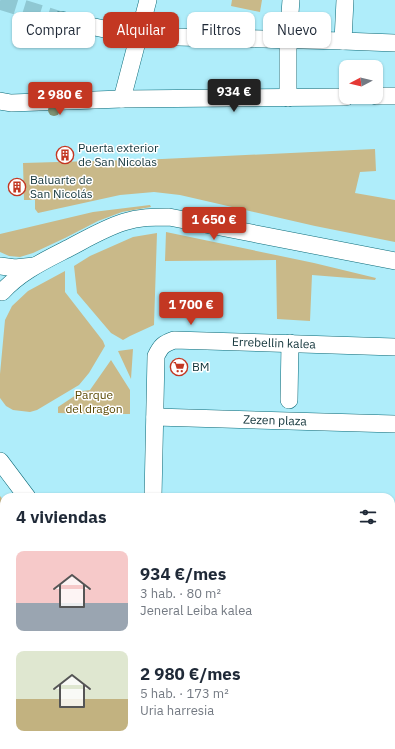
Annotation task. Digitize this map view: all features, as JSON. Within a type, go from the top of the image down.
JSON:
[{"type":"street","points":[[145,12],[148,0]]},
{"type":"street","points":[[290,12],[291,0]]},
{"type":"street","points":[[343,41],[345,0]]},
{"type":"street","points":[[179,37],[263,38]]},
{"type":"street","points":[[331,41],[395,43]]},
{"type":"street","points":[[122,100],[135,48]]},
{"type":"street","points":[[288,48],[288,98]]},
{"type":"street","points":[[383,96],[395,96]]},
{"type":"street","points":[[0,101],[11,103],[339,97]]},
{"type":"street","points":[[1,294],[17,277],[36,266],[105,230],[124,222],[147,217],[169,217],[395,261]]},
{"type":"street","points":[[0,266],[15,268],[36,266]]},
{"type":"street","points":[[0,274],[2,285],[1,294]]},
{"type":"street","name":"Errebellin kalea","points":[[153,493],[156,356],[161,347],[168,342],[174,340],[395,347]]},
{"type":"street","points":[[290,343],[290,400]]},
{"type":"street","name":"Zezen plaza","points":[[155,417],[395,424]]},
{"type":"street","points":[[0,461],[24,493]]},
{"type":"green space","points":[[232,0],[262,0],[260,12],[231,6]]},
{"type":"green space","points":[[375,149],[376,171],[360,172],[355,193],[395,200],[395,242],[315,226],[180,195],[154,192],[120,195],[38,213],[35,209],[35,200],[24,200],[23,163],[162,159]]},
{"type":"green space","points":[[150,205],[151,207],[122,212],[98,221],[33,253],[20,257],[9,256],[0,252],[0,234],[93,212]]},
{"type":"green space","points":[[166,232],[314,263],[376,278],[375,280],[312,275],[310,321],[277,319],[276,260],[165,261]]},
{"type":"green space","points":[[157,233],[154,325],[123,340],[111,333],[77,293],[74,266],[90,256],[133,237]]},
{"type":"green space","points":[[65,271],[65,292],[103,341],[105,346],[89,373],[79,385],[37,410],[30,412],[13,410],[6,406],[0,398],[0,374],[5,320],[12,306],[28,291]]},
{"type":"green space","points":[[133,349],[131,379],[118,351]]},
{"type":"green space","name":"Parque del dragon","points":[[111,360],[130,390],[130,414],[58,413],[58,407],[82,391],[90,390]]},
{"type":"tunnel","points":[[0,1],[35,12]]},
{"type":"place","name":"Puerta exterior de San Nicolas","points":[[65,155]]},
{"type":"place","name":"Baluarte de San Nicolás","points":[[17,187]]},
{"type":"place","name":"BM","points":[[179,367]]}]
